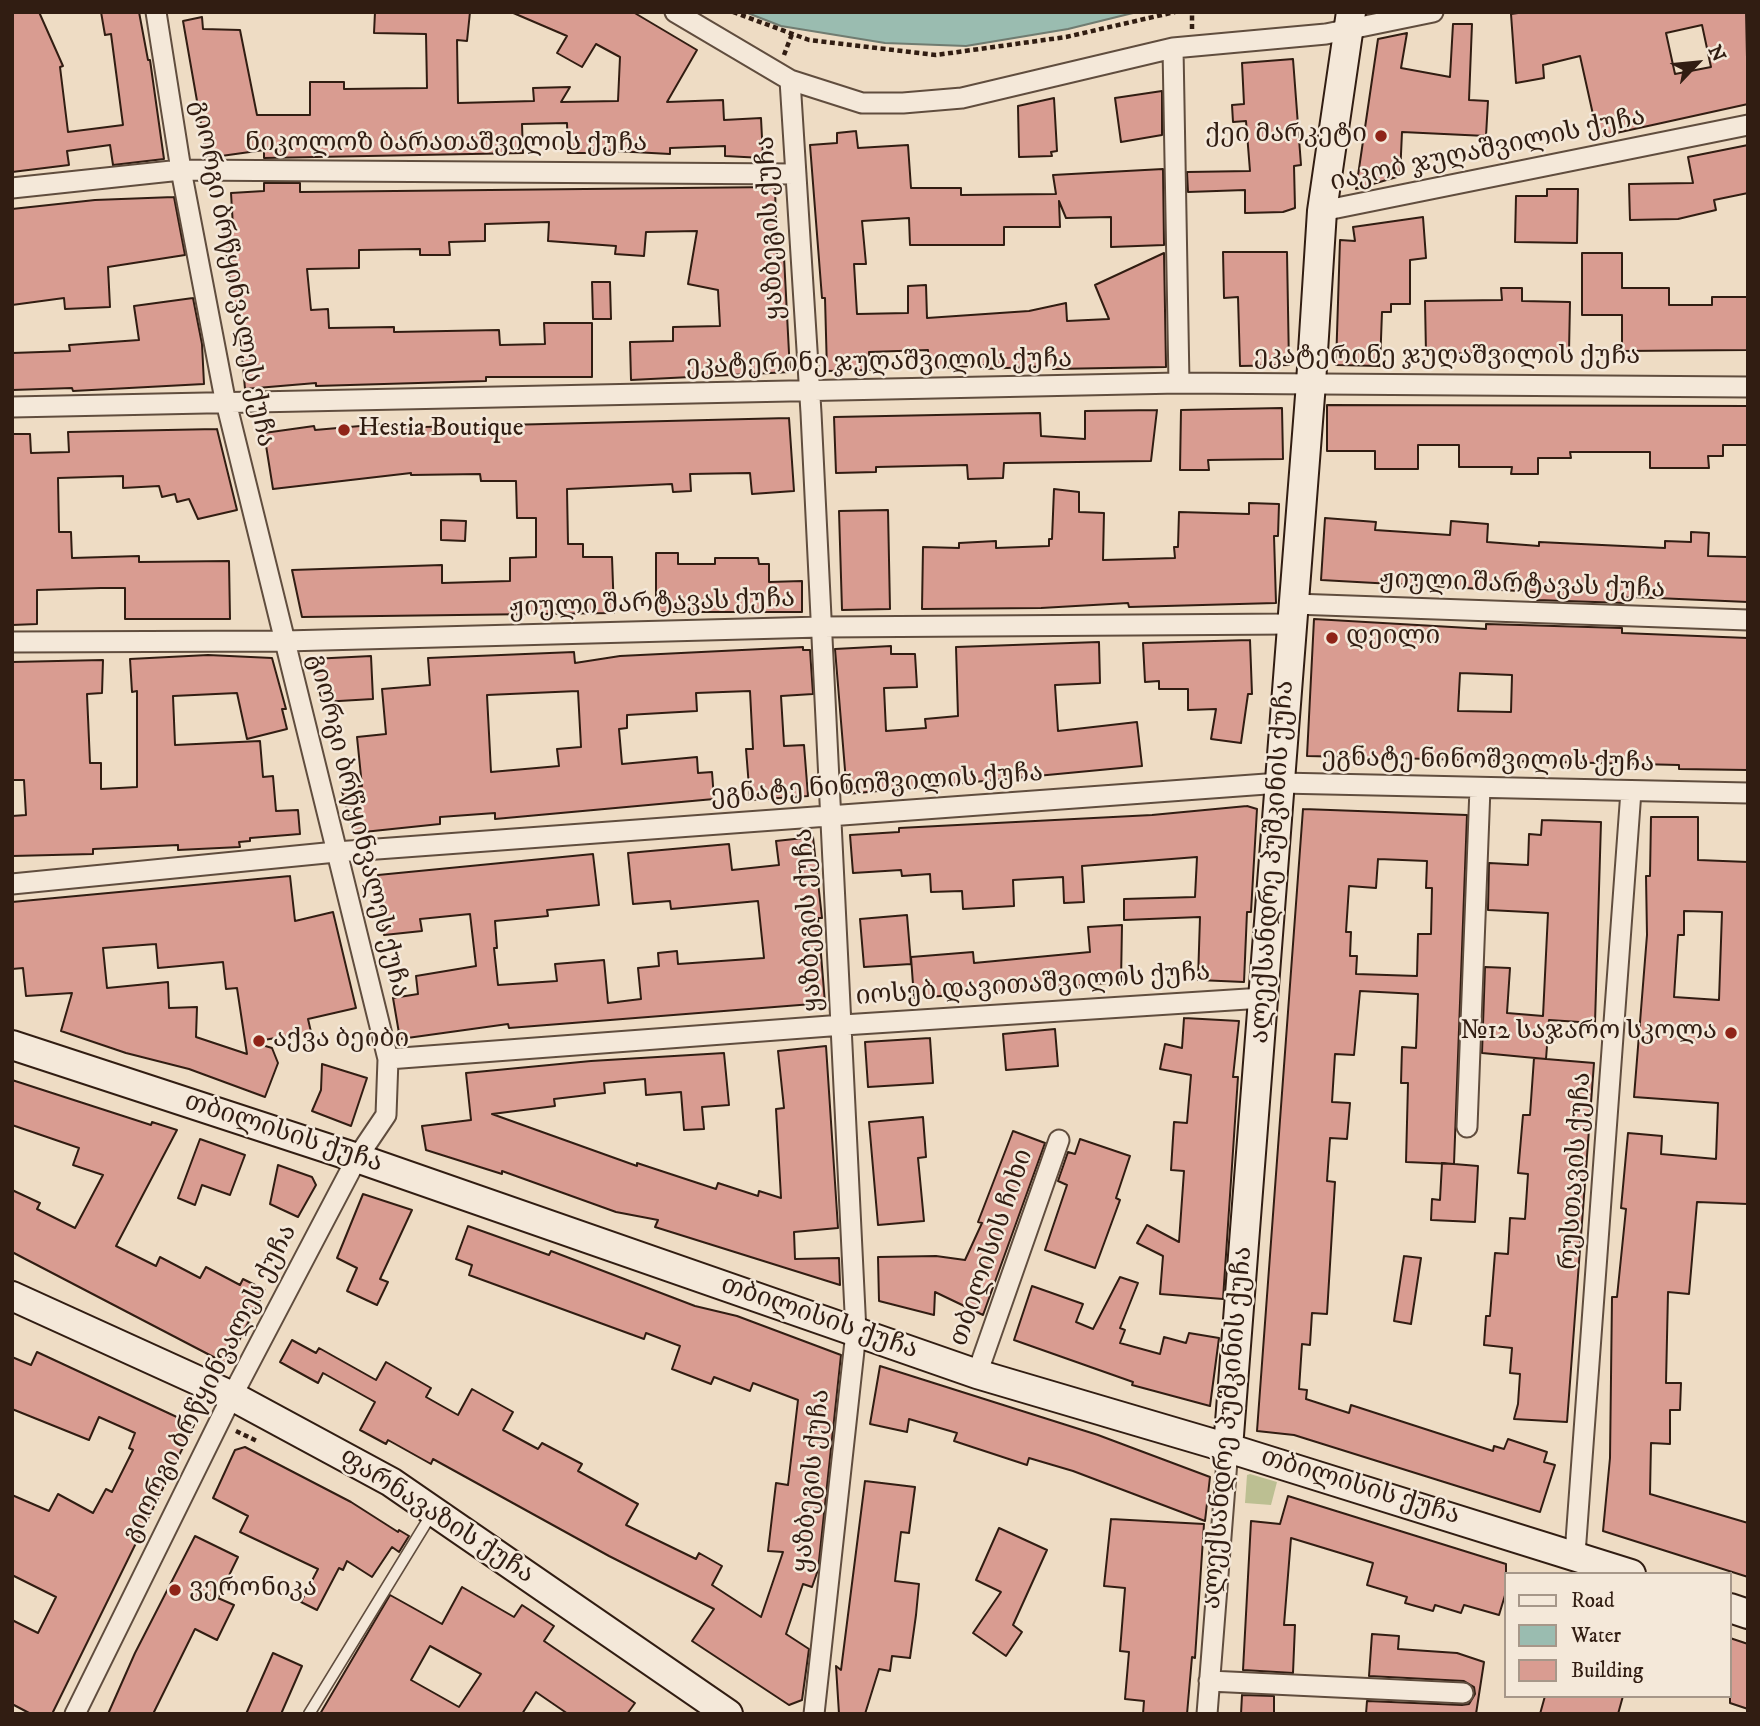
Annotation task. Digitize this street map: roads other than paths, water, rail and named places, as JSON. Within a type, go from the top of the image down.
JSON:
[{"type":"main road","name":"ალექსანდრე პუშკინის ქუჩა","points":[[1228,1448],[1322,211],[1350,21]]},
{"type":"main road","name":"თბილისის ქუჩა","points":[[12,1045],[357,1158],[977,1374],[1575,1554],[1621,1572]]},
{"type":"main road","name":"ფარნავაზის ქუჩა","points":[[12,1296],[232,1396],[391,1482],[729,1714]]},
{"type":"street","name":"გიორგი ბრწყინვალეს ქუჩა","points":[[75,1714],[232,1396],[357,1158],[386,1115],[388,1059],[227,403],[181,170],[156,12]]},
{"type":"street","points":[[675,12],[790,80],[862,103],[962,98],[1172,48],[1350,21],[1433,12]]},
{"type":"street","points":[[1172,48],[1179,383]]},
{"type":"street","name":"ყაზბეგის ქუჩა","points":[[790,80],[843,1025],[856,1332],[814,1714]]},
{"type":"street","name":"იაკობ ჯუღაშვილის ქუჩა","points":[[1322,211],[1748,124]]},
{"type":"street","name":"ნიკოლოზ ბარათაშვილის ქუჩა","points":[[12,188],[181,170],[796,174]]},
{"type":"street","name":"ეკატერინე ჯუღაშვილის ქუჩა","points":[[12,407],[809,393],[1179,383],[1748,387]]},
{"type":"street","name":"ჟიული შარტავას ქუჩა","points":[[12,642],[285,641],[1293,614],[1748,620]]},
{"type":"street","name":"ეგნატე ნინოშვილის ქუჩა","points":[[12,884],[336,852],[1280,783],[1748,793]]},
{"type":"street","points":[[1467,1127],[1480,788]]},
{"type":"street","name":"რუსთავის ქუჩა","points":[[1575,1554],[1631,791]]},
{"type":"street","name":"იოსებ დავითაშვილის ქუჩა","points":[[388,1059],[843,1025],[1263,998]]},
{"type":"street","name":"თბილისის ჩიხი","points":[[977,1374],[1059,1140]]},
{"type":"street","name":"ალექსანდრე პუშკინის ქუჩა","points":[[1207,1714],[1228,1448]]},
{"type":"street","points":[[1209,1681],[1462,1693]]},
{"type":"lane","points":[[309,1714],[433,1511]]},
{"type":"water","points":[[745,12],[1137,12],[1068,29],[966,46],[885,43],[781,26]]},
{"type":"place","name":"ქეი მარკეტი","points":[[1381,136]]},
{"type":"place","name":"Hestia Boutique","points":[[344,430]]},
{"type":"place","name":"დეილი","points":[[1332,638]]},
{"type":"place","name":"№12 საჯარო სკოლა","points":[[1731,1033]]},
{"type":"place","name":"აქვა ბეიბი","points":[[259,1041]]},
{"type":"place","name":"ვერონიკა","points":[[175,1590]]}]
